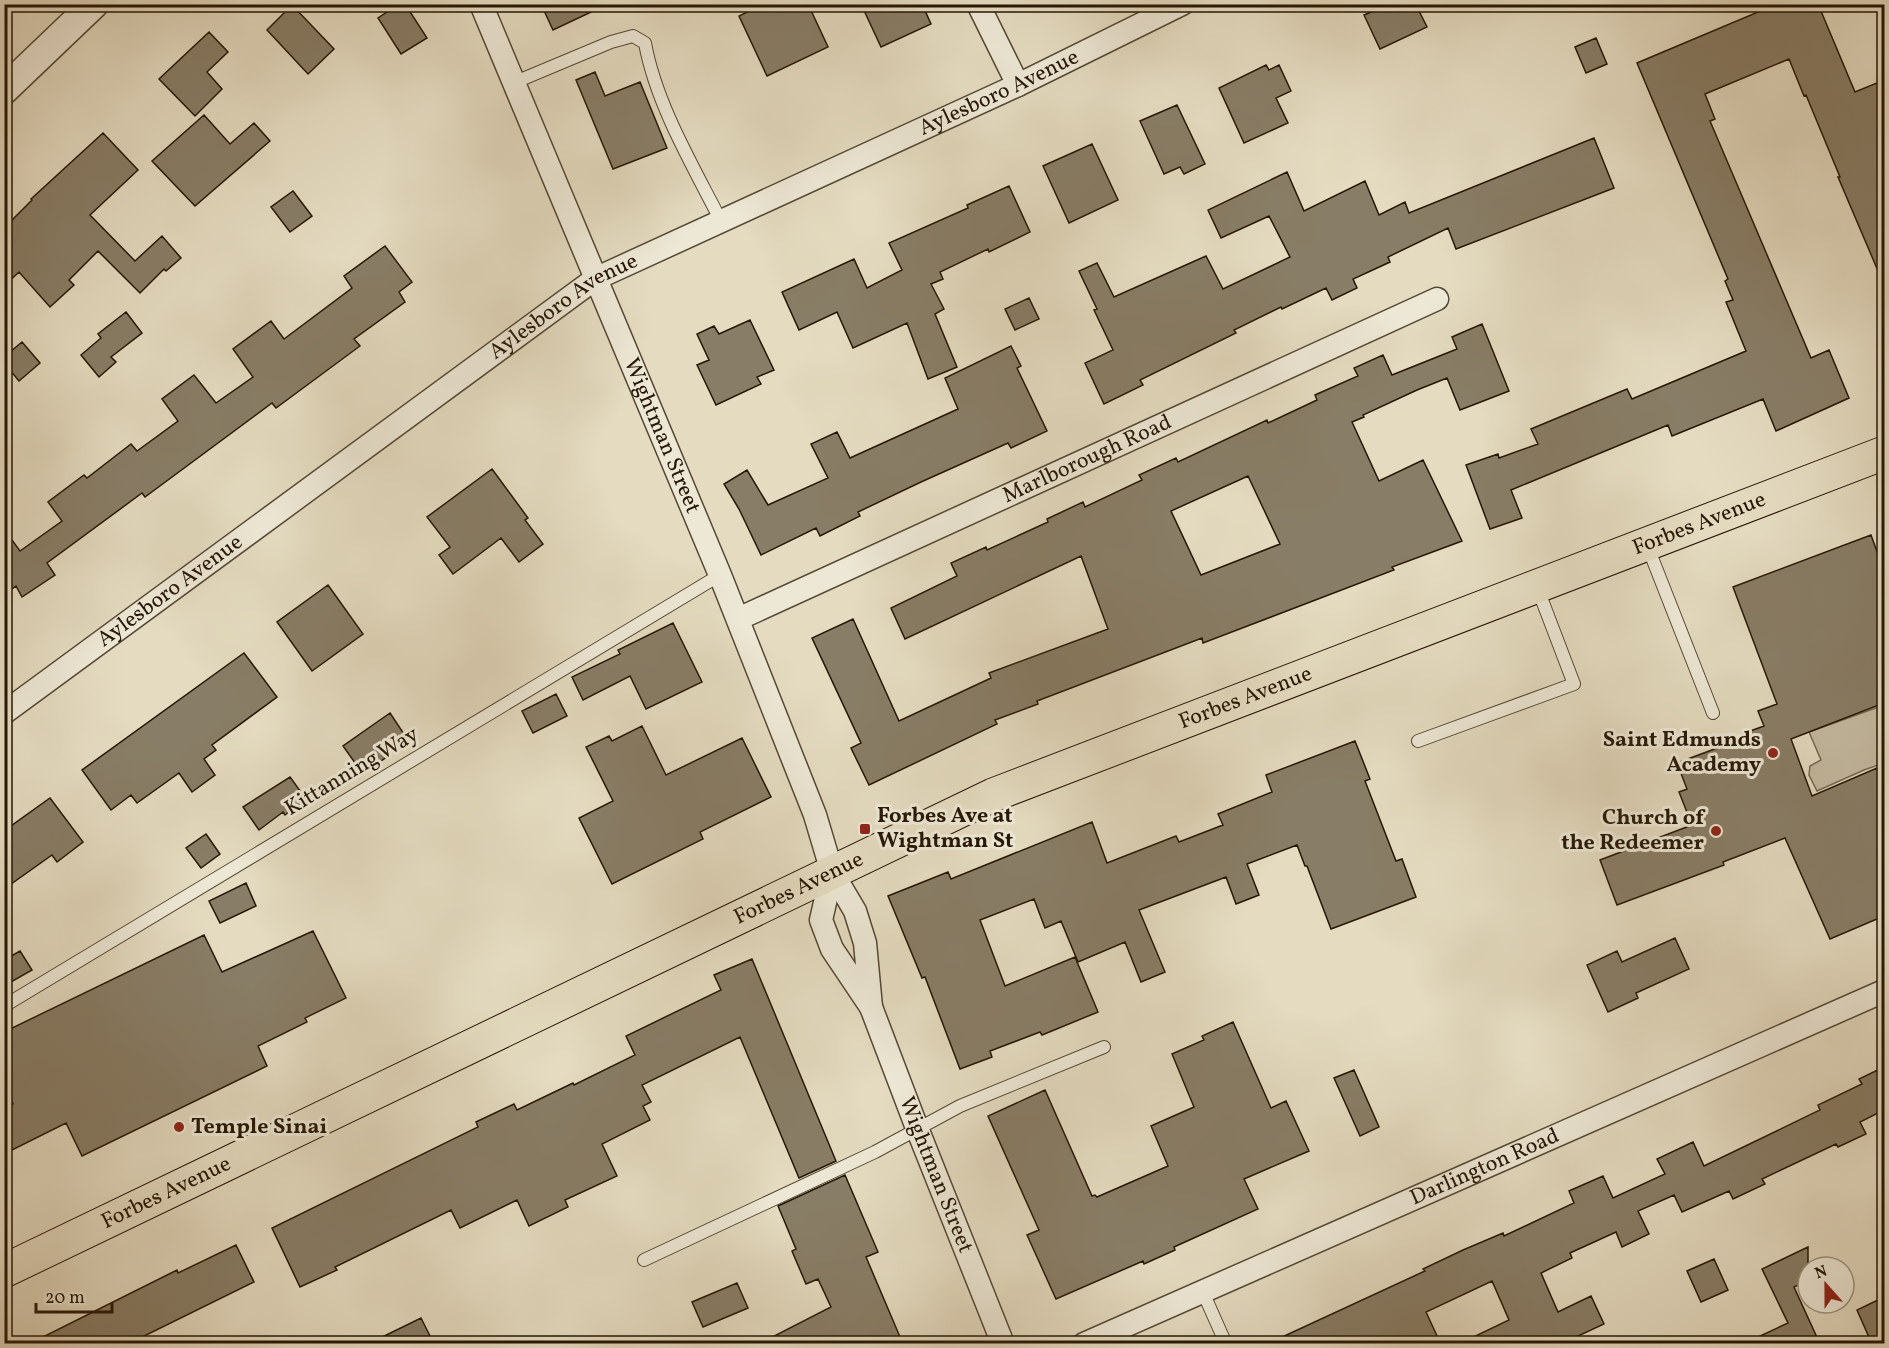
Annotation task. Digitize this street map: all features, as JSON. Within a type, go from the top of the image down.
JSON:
[{"type":"main road","name":"Forbes Avenue","points":[[4,1271],[993,795],[1884,453]]},
{"type":"street","points":[[4,90],[94,4]]},
{"type":"street","name":"Wightman Street","points":[[481,4],[738,619],[815,814],[831,872],[855,910],[865,943],[871,1006]]},
{"type":"street","points":[[978,4],[1018,85]]},
{"type":"street","name":"Aylesboro Avenue","points":[[4,712],[595,279],[1018,85],[1169,7]]},
{"type":"street","name":"Marlborough Road","points":[[738,619],[1437,299]]},
{"type":"street","name":"Wightman Street","points":[[831,872],[821,920],[832,949],[871,1006],[1003,1344]]},
{"type":"street","name":"Darlington Road","points":[[1084,1344],[1884,991]]},
{"type":"lane","points":[[513,83],[611,42],[633,36],[645,43],[650,68],[666,108],[721,221]]},
{"type":"lane","points":[[1647,544],[1713,713]]},
{"type":"lane","name":"Kittanning Way","points":[[4,1005],[720,575]]},
{"type":"lane","points":[[1418,741],[1574,684],[1537,586]]},
{"type":"lane","points":[[644,1260],[875,1152],[960,1106],[1104,1047]]},
{"type":"lane","points":[[1202,1290],[1226,1344]]},
{"type":"shaded area","points":[[1884,705],[1884,763],[1817,791],[1809,775],[1810,766],[1821,760],[1809,732]]},
{"type":"building","points":[[399,4],[405,4],[427,38],[401,54],[378,18]]},
{"type":"building","points":[[541,4],[608,4],[553,30]]},
{"type":"building","points":[[763,4],[808,4],[828,47],[767,76],[739,16]]},
{"type":"building","points":[[861,4],[922,4],[931,24],[881,47]]},
{"type":"building","points":[[1777,4],[1818,4],[1855,92],[1884,80],[1884,285],[1789,59],[1705,94],[1715,119],[1710,121],[1811,358],[1829,350],[1849,398],[1776,431],[1763,399],[1672,436],[1668,425],[1511,490],[1522,518],[1490,529],[1466,465],[1498,454],[1499,458],[1538,444],[1531,429],[1627,389],[1632,399],[1746,351],[1726,302],[1733,300],[1725,281],[1728,279],[1637,63]]},
{"type":"building","points":[[292,5],[334,49],[308,74],[267,30]]},
{"type":"building","points":[[1388,5],[1416,5],[1427,27],[1380,49],[1364,15]]},
{"type":"building","points":[[209,32],[228,52],[207,72],[222,89],[195,116],[159,79]]},
{"type":"building","points":[[1596,38],[1607,64],[1586,73],[1575,47]]},
{"type":"building","points":[[1266,65],[1269,70],[1279,65],[1291,91],[1276,98],[1288,123],[1244,143],[1219,88]]},
{"type":"building","points":[[595,72],[605,96],[640,82],[667,148],[613,169],[576,80]]},
{"type":"building","points":[[1177,105],[1205,164],[1184,174],[1180,167],[1164,174],[1140,121]]},
{"type":"building","points":[[204,115],[230,144],[254,123],[270,141],[195,206],[152,161]]},
{"type":"building","points":[[103,133],[138,170],[90,215],[135,261],[162,236],[181,258],[166,271],[164,269],[140,293],[98,251],[69,280],[74,285],[50,307],[19,272],[4,286],[4,228],[31,199]]},
{"type":"building","points":[[1594,138],[1614,188],[1456,249],[1448,228],[1388,257],[1390,262],[1353,279],[1357,288],[1332,300],[1326,288],[1282,309],[1281,307],[1234,330],[1236,333],[1140,380],[1143,385],[1104,404],[1085,363],[1113,350],[1079,271],[1097,263],[1114,297],[1206,256],[1223,289],[1290,257],[1269,216],[1221,238],[1208,210],[1287,172],[1304,211],[1365,181],[1379,215],[1405,202],[1409,213]]},
{"type":"building","points":[[1092,144],[1118,200],[1069,223],[1043,166]]},
{"type":"building","points":[[1009,186],[1030,232],[940,272],[943,279],[931,284],[944,309],[935,314],[957,367],[928,379],[907,323],[853,348],[837,312],[799,330],[782,292],[854,259],[867,288],[902,270],[889,243],[968,208],[967,205]]},
{"type":"building","points":[[293,191],[312,216],[290,232],[271,207]]},
{"type":"building","points":[[385,246],[412,282],[399,292],[405,302],[354,339],[360,346],[276,408],[272,403],[145,497],[142,493],[47,563],[55,575],[22,597],[16,586],[4,595],[4,529],[20,551],[62,521],[48,502],[84,475],[87,478],[131,444],[137,451],[178,421],[162,399],[194,375],[216,403],[253,377],[233,349],[271,321],[284,339],[352,288],[344,276]]},
{"type":"building","points":[[1029,298],[1039,319],[1015,330],[1005,309]]},
{"type":"building","points":[[126,312],[142,333],[111,357],[116,362],[99,377],[81,355],[101,338],[98,334]]},
{"type":"building","points":[[750,320],[774,370],[757,377],[761,384],[716,405],[697,365],[709,360],[697,334],[714,326],[719,334]]},
{"type":"building","points":[[1482,324],[1509,391],[1460,410],[1447,378],[1352,422],[1379,481],[1423,460],[1462,541],[1392,567],[1394,570],[1203,643],[1202,638],[1037,701],[1038,704],[995,720],[997,724],[869,785],[851,748],[861,743],[812,638],[853,619],[899,721],[991,678],[989,673],[1108,629],[1081,556],[905,639],[891,608],[957,576],[951,563],[986,547],[987,550],[1048,522],[1047,519],[1083,502],[1085,507],[1142,480],[1139,475],[1176,458],[1178,462],[1267,420],[1268,423],[1317,400],[1315,395],[1358,376],[1354,368],[1383,355],[1392,375],[1457,349],[1452,337]],"holes":[[[1248,476],[1280,544],[1201,575],[1171,511]]]},
{"type":"building","points":[[22,342],[40,363],[19,381],[4,363],[4,357]]},
{"type":"building","points":[[1011,346],[1021,366],[1017,368],[1047,431],[1011,448],[1008,443],[921,482],[858,512],[860,516],[820,536],[816,528],[761,555],[724,484],[747,470],[768,505],[828,478],[811,444],[837,432],[850,458],[958,409],[945,378]]},
{"type":"building","points":[[492,469],[528,518],[525,520],[543,544],[519,562],[501,538],[453,574],[439,555],[450,547],[427,517]]},
{"type":"building","name":"Saint Edmunds Academy","points":[[1871,535],[1884,571],[1884,703],[1791,739],[1812,796],[1877,768],[1879,772],[1884,770],[1884,916],[1830,939],[1785,838],[1723,862],[1724,865],[1617,905],[1600,860],[1692,825],[1679,792],[1687,789],[1677,763],[1744,738],[1742,734],[1764,726],[1758,711],[1777,704],[1733,587]]},
{"type":"building","points":[[328,585],[363,634],[312,671],[277,622]]},
{"type":"building","points":[[673,623],[702,682],[646,709],[630,676],[583,700],[572,677],[620,654],[618,650]]},
{"type":"building","points":[[244,653],[277,697],[212,745],[216,750],[204,759],[215,775],[192,792],[179,773],[137,803],[131,795],[111,810],[82,770]]},
{"type":"building","points":[[556,694],[567,716],[533,733],[522,711]]},
{"type":"building","points":[[390,713],[404,734],[383,749],[388,756],[363,774],[343,746]]},
{"type":"building","points":[[642,726],[666,775],[742,738],[771,797],[700,832],[703,839],[612,884],[579,818],[613,801],[586,747],[609,736],[612,741]]},
{"type":"building","points":[[1355,741],[1370,779],[1365,781],[1396,861],[1402,859],[1416,897],[1331,929],[1297,845],[1247,864],[1259,895],[1236,904],[1226,877],[1139,910],[1165,972],[1141,982],[1125,942],[1078,962],[1061,921],[1045,928],[1034,899],[980,920],[1005,986],[1075,957],[1098,1012],[1042,1035],[1040,1032],[990,1051],[992,1057],[960,1069],[925,977],[922,978],[888,896],[948,872],[951,879],[1092,822],[1107,863],[1176,836],[1179,842],[1223,825],[1218,814],[1272,792],[1266,775]]},
{"type":"building","points":[[290,777],[306,799],[285,815],[283,812],[259,830],[243,807]]},
{"type":"building","points":[[50,798],[83,842],[57,862],[52,855],[4,889],[4,831]]},
{"type":"building","points":[[206,834],[220,854],[201,868],[186,848]]},
{"type":"building","points":[[246,883],[256,906],[220,923],[209,901]]},
{"type":"building","points":[[313,931],[346,998],[305,1018],[307,1022],[258,1046],[267,1066],[82,1156],[66,1123],[4,1154],[4,1108],[13,1104],[4,1086],[4,1032],[204,935],[222,972]]},
{"type":"building","points":[[1675,938],[1689,969],[1636,993],[1638,998],[1608,1012],[1587,965],[1617,951],[1622,962]]},
{"type":"building","points":[[20,951],[32,970],[4,986],[4,960]]},
{"type":"building","points":[[752,959],[836,1161],[799,1178],[740,1037],[642,1085],[651,1102],[643,1106],[650,1120],[602,1144],[617,1176],[565,1200],[568,1207],[529,1226],[517,1200],[460,1228],[451,1210],[335,1267],[337,1270],[300,1287],[272,1228],[478,1127],[476,1122],[514,1104],[517,1110],[635,1055],[626,1036],[721,990],[714,975]]},
{"type":"building","points":[[1233,1022],[1271,1108],[1286,1101],[1309,1151],[1244,1179],[1258,1209],[1174,1247],[1175,1250],[1144,1264],[1143,1261],[1056,1299],[1027,1235],[1039,1230],[988,1116],[1045,1090],[1092,1196],[1097,1197],[1168,1166],[1151,1126],[1194,1107],[1172,1054],[1204,1040],[1202,1036]]},
{"type":"building","points":[[1884,1067],[1884,1110],[1860,1122],[1866,1134],[1838,1147],[1836,1144],[1762,1179],[1765,1184],[1733,1199],[1729,1191],[1682,1212],[1674,1195],[1638,1211],[1649,1234],[1622,1247],[1616,1232],[1570,1253],[1572,1258],[1541,1273],[1558,1312],[1591,1296],[1604,1324],[1561,1344],[1459,1344],[1509,1320],[1492,1281],[1426,1312],[1438,1338],[1427,1344],[1267,1344],[1425,1271],[1423,1269],[1463,1250],[1503,1233],[1504,1236],[1574,1203],[1569,1191],[1603,1176],[1613,1198],[1665,1174],[1657,1159],[1693,1142],[1704,1166],[1820,1110],[1818,1105],[1862,1084],[1859,1079]]},
{"type":"building","points":[[1354,1070],[1379,1127],[1360,1136],[1334,1078]]},
{"type":"building","points":[[845,1175],[878,1252],[866,1257],[903,1344],[759,1344],[831,1307],[818,1279],[806,1284],[792,1251],[796,1249],[778,1206]]},
{"type":"building","points":[[236,1245],[254,1282],[128,1344],[29,1344],[177,1270],[178,1273]]},
{"type":"building","points":[[1808,1247],[1808,1255],[1796,1255],[1796,1286],[1794,1287],[1796,1315],[1807,1315],[1820,1344],[1743,1344],[1788,1323],[1762,1269]]},
{"type":"building","points":[[1714,1259],[1728,1290],[1701,1302],[1687,1271]]},
{"type":"building","points":[[737,1283],[748,1308],[703,1327],[692,1302]]},
{"type":"building","points":[[1884,1297],[1884,1344],[1872,1344],[1857,1310]]},
{"type":"building","points":[[421,1318],[434,1344],[368,1344]]},
{"type":"place","name":"Saint Edmunds Academy","points":[[1773,753]]},
{"type":"place","name":"Forbes Ave at Wightman St","points":[[865,829]]},
{"type":"place","name":"Church of the Redeemer","points":[[1716,831]]},
{"type":"place","name":"Temple Sinai","points":[[179,1127]]}]
